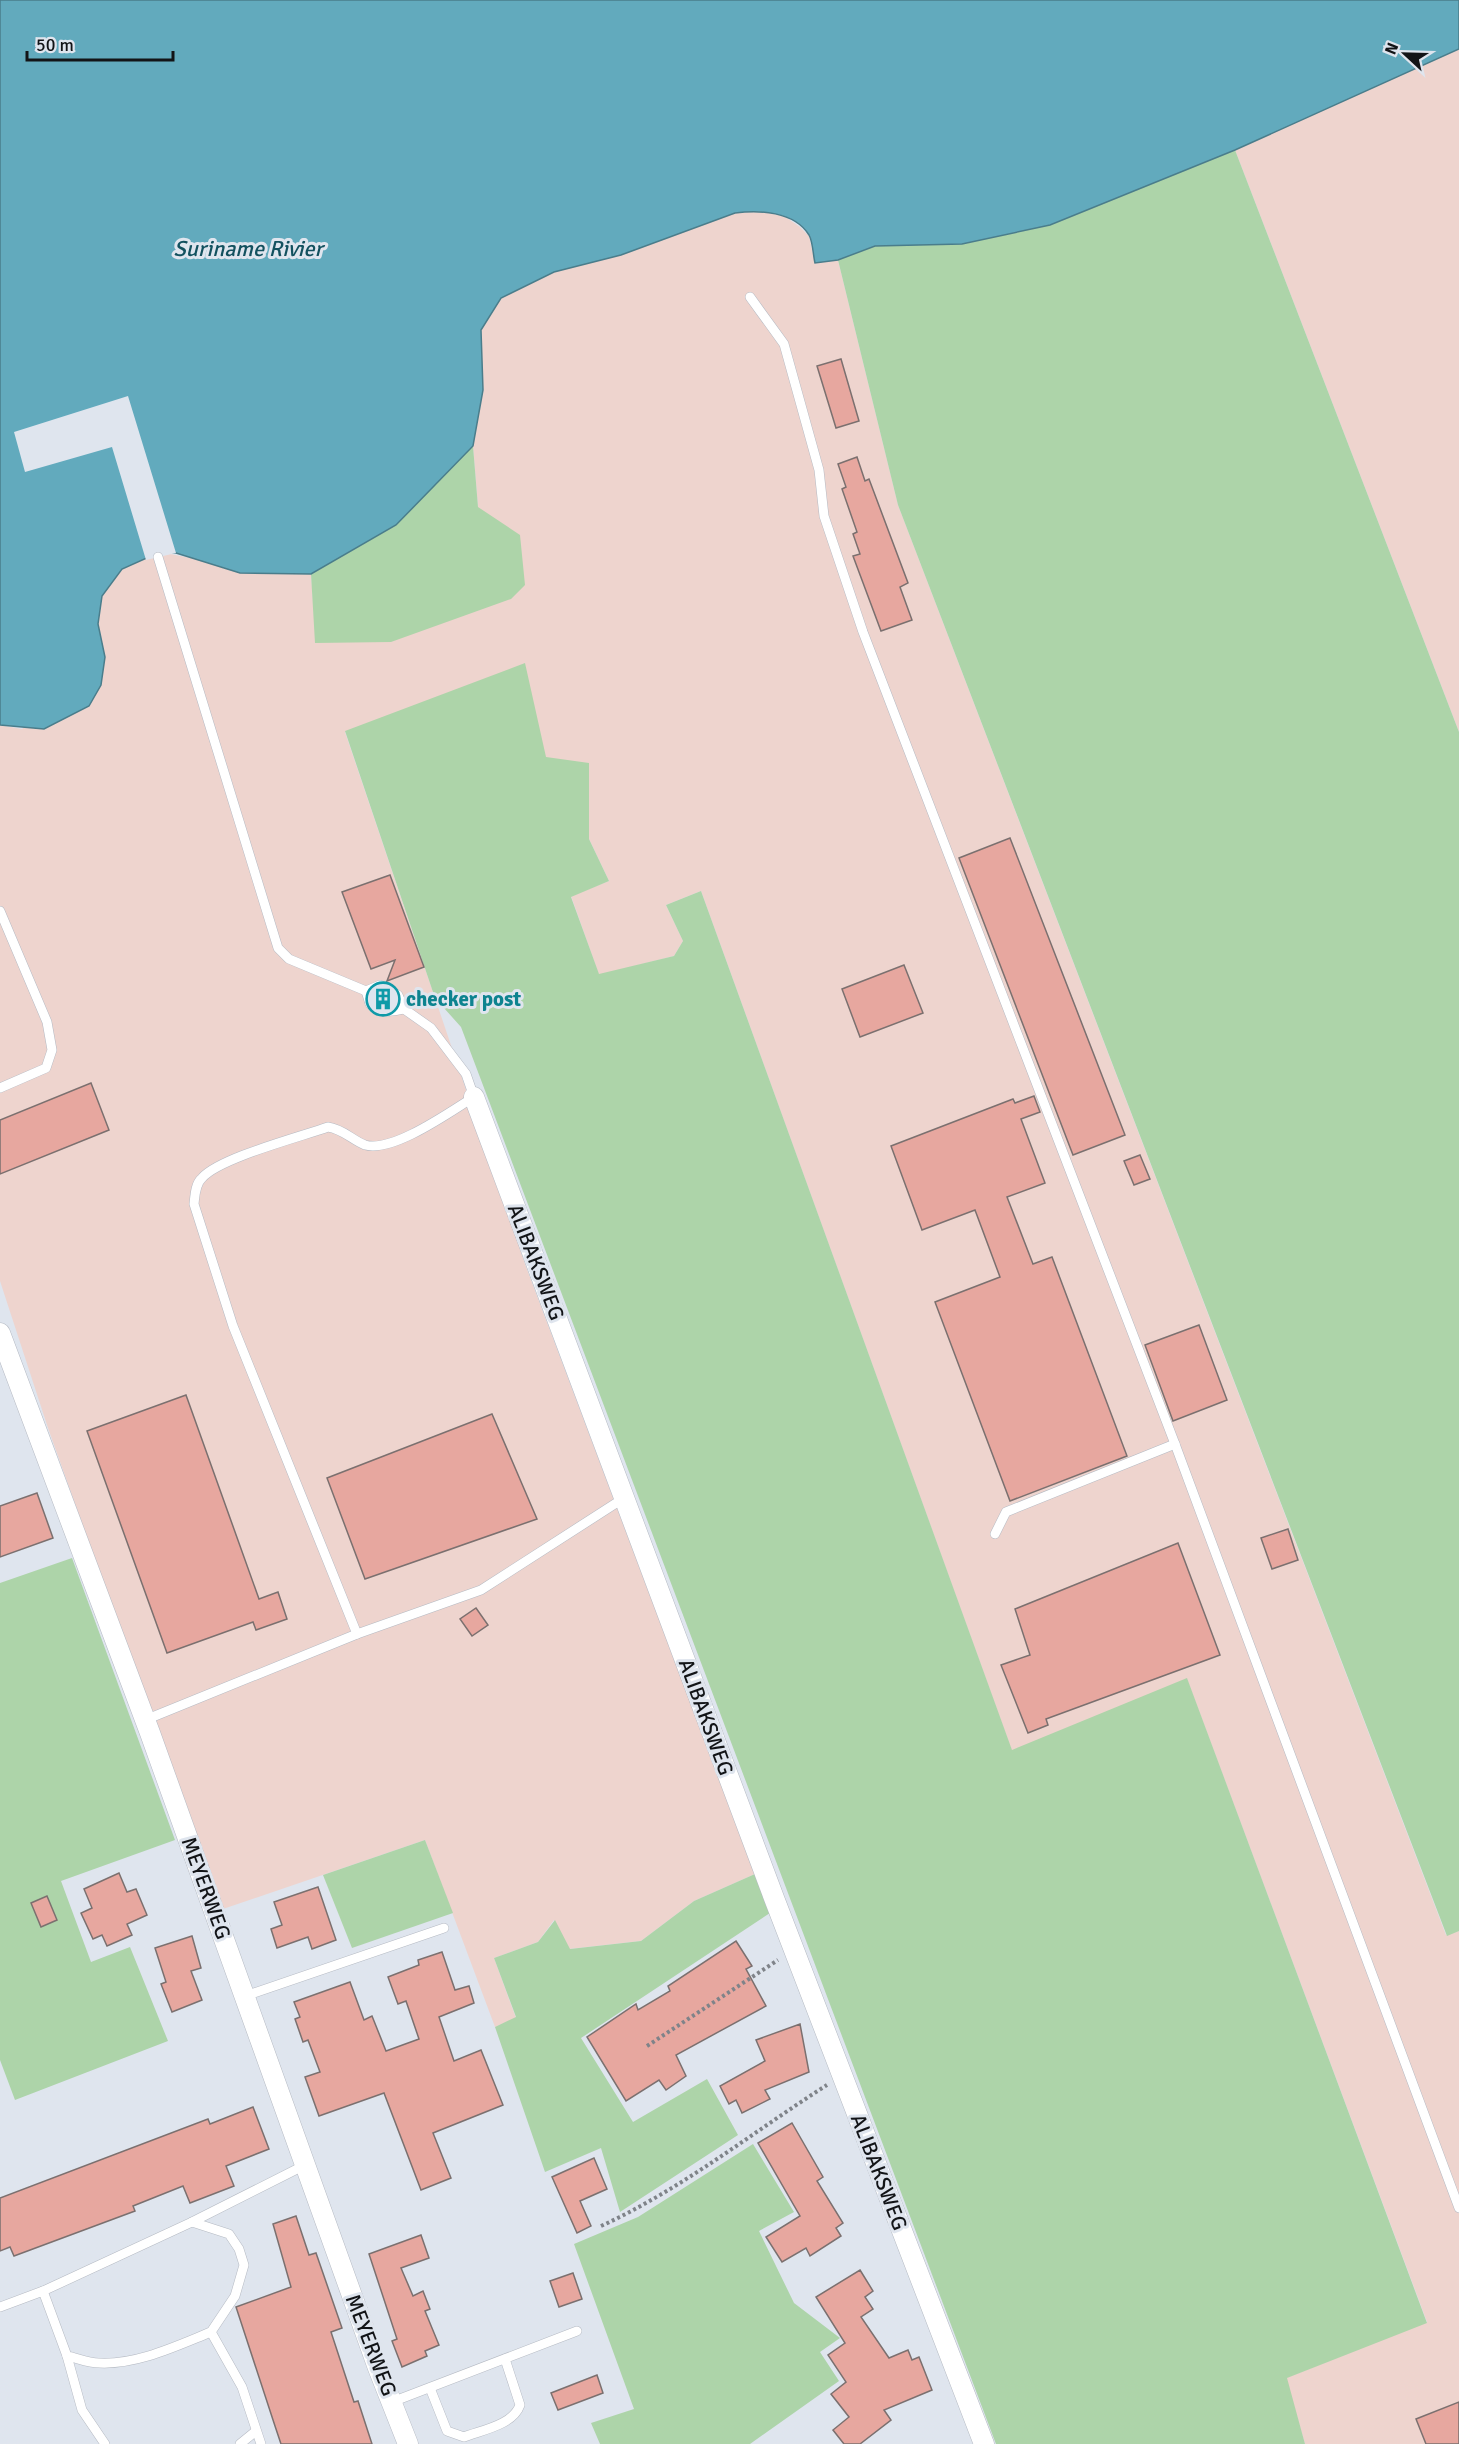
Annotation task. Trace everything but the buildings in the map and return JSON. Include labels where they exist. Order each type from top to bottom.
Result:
[{"type":"street","name":"ALIBAKSWEG","points":[[474,1096],[794,1950],[984,2444]]},
{"type":"street","name":"MEYERWEG","points":[[0,1333],[145,1720],[408,2444]]},
{"type":"lane","points":[[750,297],[784,344],[819,470],[824,516],[863,632],[1175,1444],[1459,2208]]},
{"type":"lane","points":[[158,557],[278,948],[289,959],[366,991],[370,1004],[380,1010],[388,1013],[404,1009]]},
{"type":"lane","points":[[0,911],[47,1022],[52,1050],[46,1068],[0,1088]]},
{"type":"lane","name":"ALIBAKSWEG","points":[[366,991],[380,985],[398,995],[404,1009],[431,1028],[466,1074],[474,1096]]},
{"type":"lane","points":[[357,1634],[233,1326],[194,1204],[195,1191],[201,1178],[222,1164],[328,1127],[338,1129],[366,1145],[383,1145],[409,1135],[474,1096]]},
{"type":"lane","points":[[995,1534],[1000,1519],[1006,1512],[1175,1444]]},
{"type":"lane","points":[[145,1720],[357,1634],[481,1590],[624,1498]]},
{"type":"lane","points":[[245,1996],[444,1928]]},
{"type":"lane","points":[[0,2307],[43,2291],[192,2222],[305,2165]]},
{"type":"lane","points":[[67,2356],[98,2363],[128,2361],[163,2351],[211,2332],[235,2296],[244,2265],[239,2249],[229,2234],[192,2222]]},
{"type":"lane","points":[[43,2291],[67,2356],[82,2410],[105,2444]]},
{"type":"lane","points":[[392,2402],[577,2331]]},
{"type":"lane","points":[[211,2332],[242,2387],[261,2444]]},
{"type":"lane","points":[[430,2388],[447,2431],[464,2437],[511,2419],[518,2411],[520,2405],[506,2359]]},
{"type":"lane","points":[[240,2444],[256,2431]]},
{"type":"path","points":[[647,2046],[794,1950]]},
{"type":"path","points":[[602,2226],[631,2212],[691,2175],[842,2075]]},
{"type":"shaded area","points":[[1459,49],[1459,732],[1235,150]]},
{"type":"shaded area","points":[[755,210],[784,216],[800,227],[809,236],[815,262],[838,260],[898,505],[1446,1935],[1459,1931],[1459,2444],[1305,2444],[1286,2378],[1427,2322],[1187,1679],[1012,1751],[701,891],[666,905],[683,941],[674,956],[599,975],[571,896],[609,881],[589,839],[589,764],[345,732],[525,1264],[755,1874],[694,1901],[641,1941],[569,1949],[554,1920],[538,1942],[494,1958],[516,2018],[495,2027],[425,1840],[220,1910],[48,1428],[0,1281],[0,725],[22,729],[105,657],[98,624],[102,596],[122,569],[160,552],[196,559],[240,573],[311,574],[316,643],[478,507],[473,446],[483,390],[481,330],[501,298],[554,272],[621,255],[735,213]]},
{"type":"green space","points":[[1235,150],[1459,732],[1459,1931],[1447,1936],[898,505],[838,260],[875,246],[962,244],[1050,225]]},
{"type":"green space","points":[[473,446],[478,507],[520,535],[525,585],[511,599],[391,642],[315,643],[311,574],[396,525]]},
{"type":"green space","points":[[525,663],[546,757],[589,763],[589,839],[609,881],[571,897],[599,974],[674,956],[683,941],[666,905],[701,891],[1012,1750],[1187,1678],[1427,2323],[1287,2378],[1305,2444],[996,2444],[461,1027],[435,998],[345,731]]},
{"type":"green space","points":[[72,1558],[175,1840],[61,1881],[91,1962],[130,1947],[168,2041],[15,2100],[0,2060],[0,1583]]},
{"type":"green space","points":[[425,1840],[453,1913],[352,1948],[323,1875]]},
{"type":"green space","points":[[755,1874],[770,1913],[581,2038],[633,2122],[707,2079],[738,2135],[620,2212],[601,2148],[545,2172],[495,2027],[516,2017],[494,1958],[538,1942],[555,1920],[570,1949],[641,1941],[694,1901]]},
{"type":"green space","points":[[753,2144],[794,2212],[759,2231],[794,2303],[840,2338],[820,2352],[839,2381],[750,2444],[600,2444],[591,2423],[634,2409],[574,2244],[638,2217]]},
{"type":"water","name":"Suriname Rivier","points":[[0,0],[1459,0],[1459,49],[1235,150],[1050,225],[962,244],[875,246],[838,260],[815,263],[809,235],[794,221],[765,212],[744,212],[735,213],[621,255],[554,272],[501,298],[481,330],[483,390],[473,446],[396,525],[311,574],[240,573],[176,553],[160,552],[122,569],[102,596],[98,624],[105,657],[101,685],[89,706],[44,729],[0,725]]},
{"type":"pier","points":[[128,396],[176,553],[146,560],[112,447],[25,472],[14,432]]},
{"type":"place","name":"checker post","points":[[383,999]]}]
